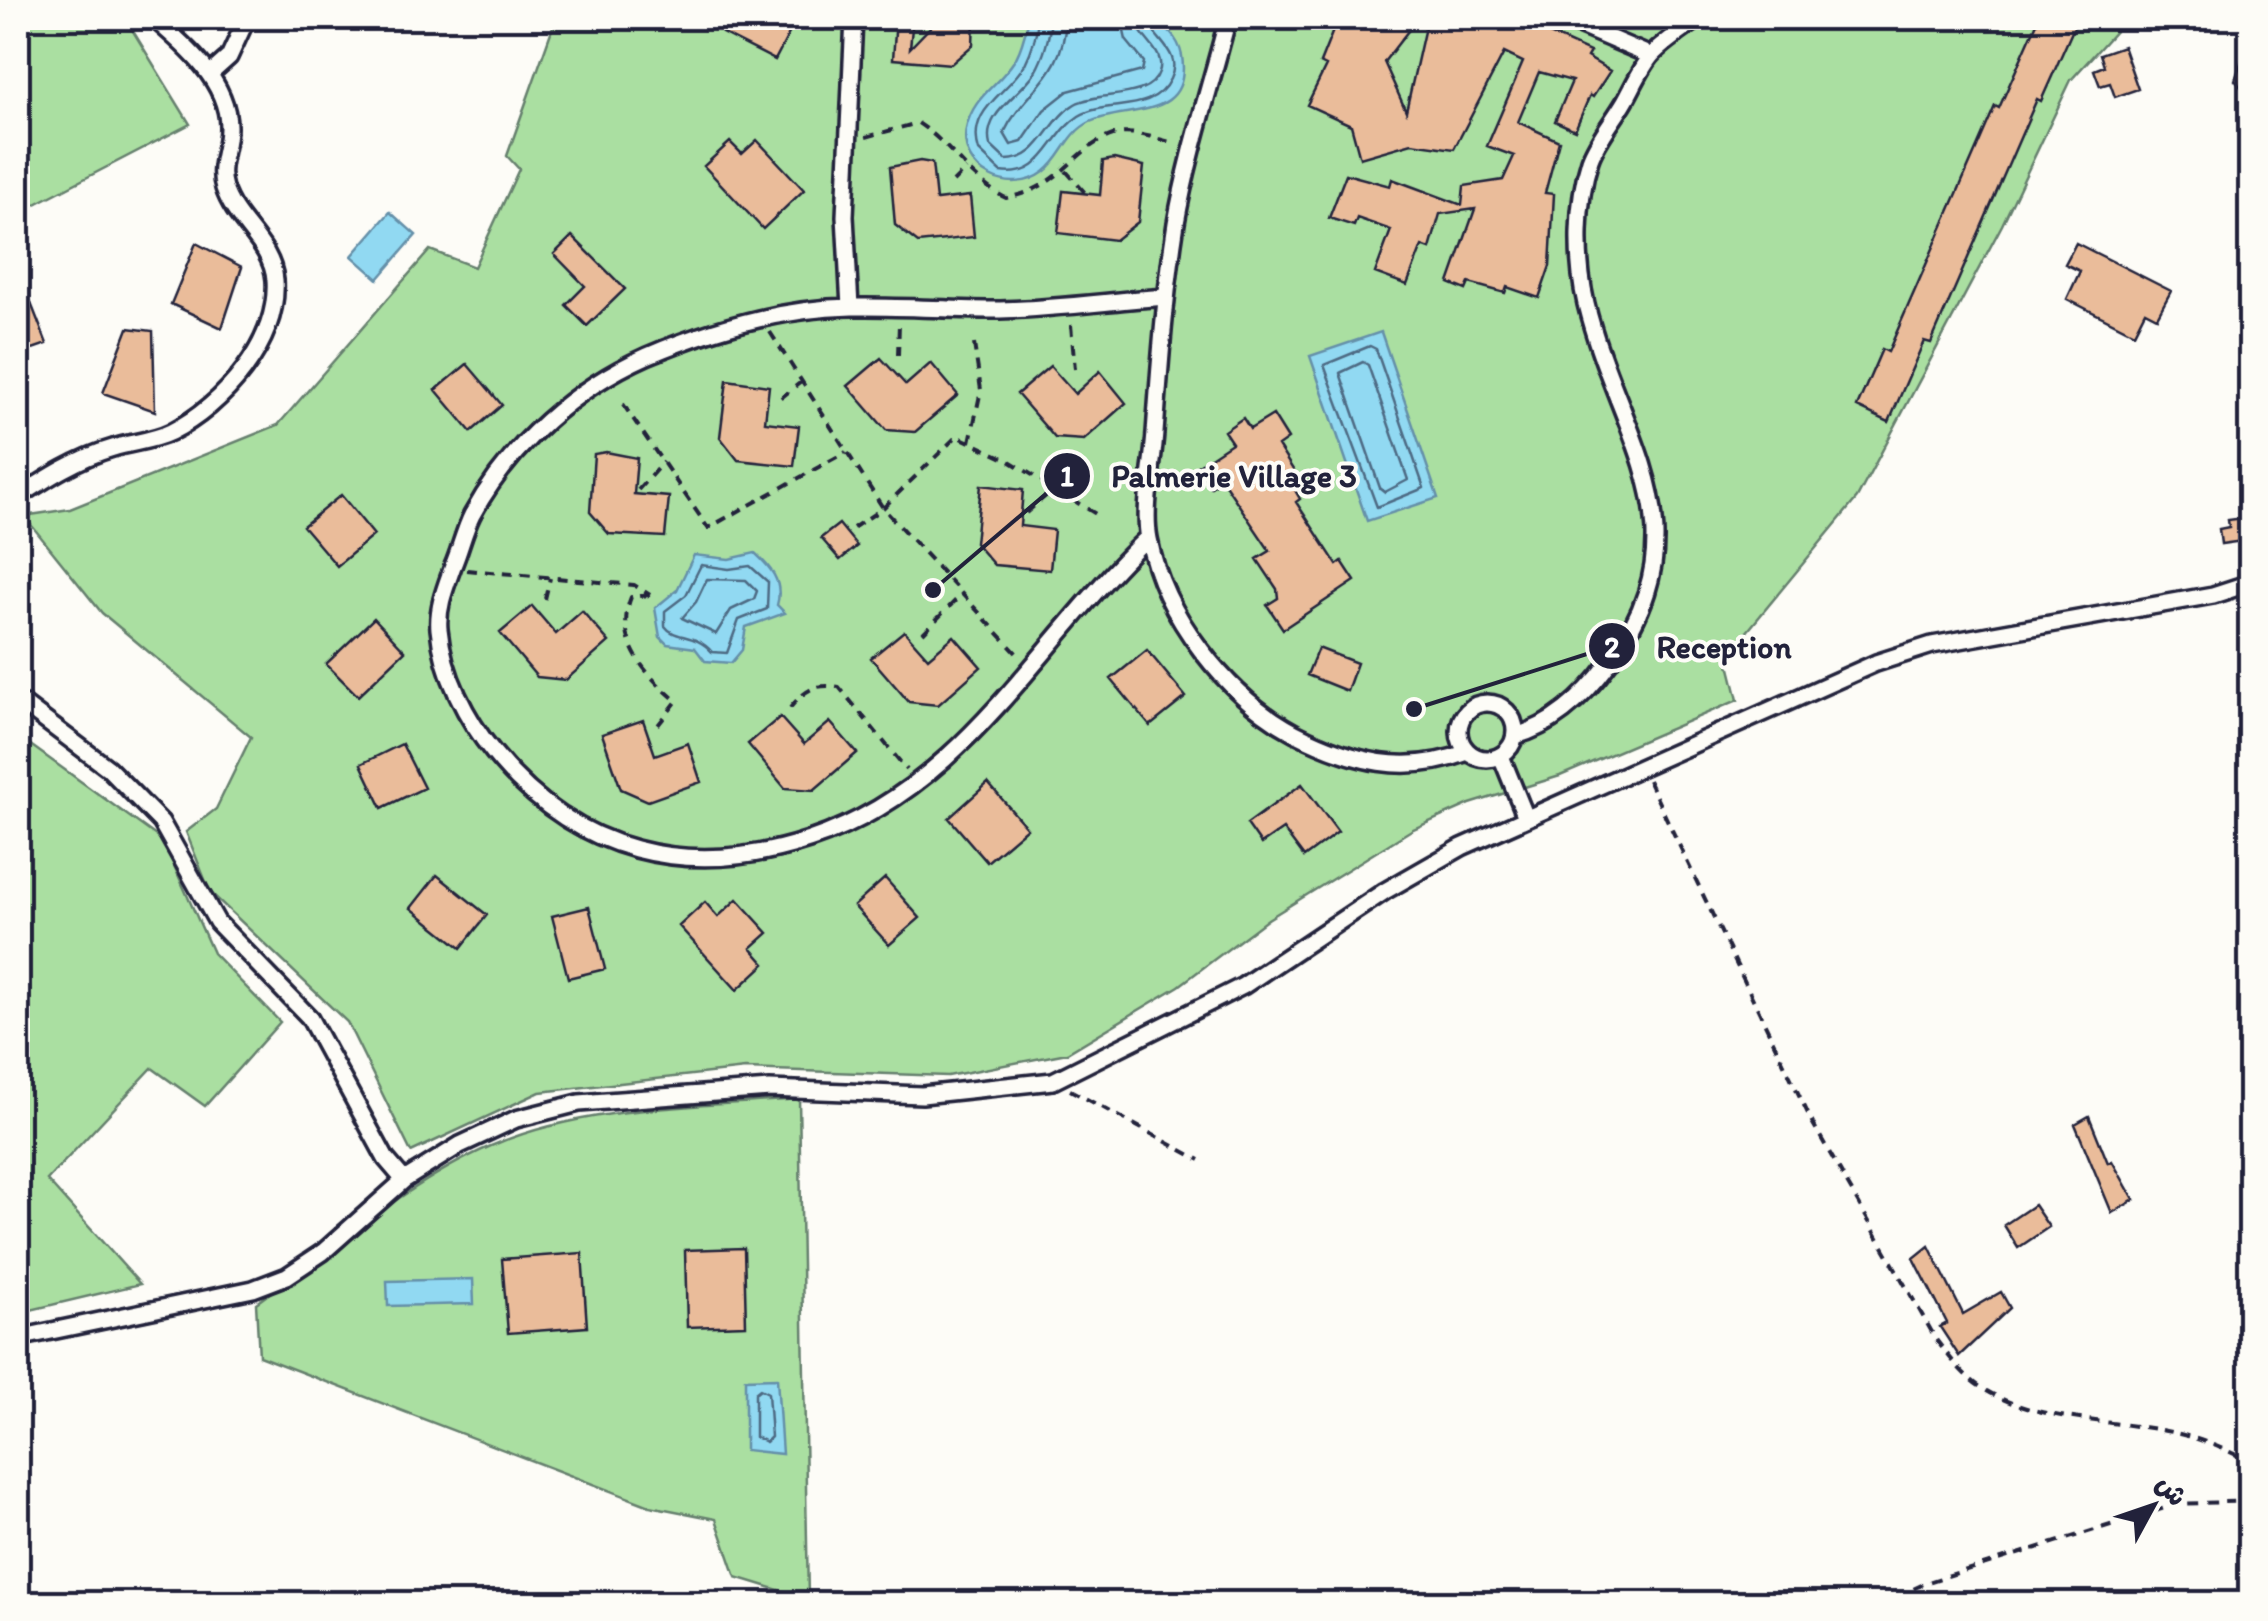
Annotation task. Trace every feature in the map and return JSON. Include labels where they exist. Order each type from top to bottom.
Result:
[{"type":"street","points":[[18,497],[86,458],[171,432],[232,386],[256,349],[270,316],[275,281],[266,249],[245,227],[220,175],[228,128],[222,99],[210,74],[153,18]]},
{"type":"street","points":[[210,74],[228,57],[247,18]]},
{"type":"street","points":[[850,307],[845,216],[854,18]]},
{"type":"street","points":[[1228,18],[1177,218],[1165,297],[1148,537],[1190,636],[1228,684],[1277,723],[1334,753],[1386,766],[1420,766],[1468,752]]},
{"type":"street","points":[[1562,18],[1652,56]]},
{"type":"street","points":[[1501,756],[1515,736],[1535,730],[1592,687],[1624,644],[1646,593],[1654,542],[1652,493],[1634,428],[1586,303],[1579,247],[1590,159],[1652,56],[1700,18]]},
{"type":"street","points":[[1148,537],[1099,586],[1011,696],[918,784],[809,840],[729,858],[660,856],[620,846],[568,822],[519,784],[461,706],[438,628],[443,590],[470,518],[495,480],[529,439],[580,392],[644,357],[725,327],[850,307],[1004,310],[1165,297]]},
{"type":"street","points":[[18,1338],[253,1289],[288,1276],[323,1252],[404,1180],[460,1145],[516,1119],[580,1103],[770,1088],[922,1095],[1053,1081],[1243,986],[1385,890],[1525,815],[1876,663],[1932,646],[2213,596],[2250,583]]},
{"type":"street","points":[[18,700],[108,768],[160,822],[218,922],[310,1017],[386,1159],[404,1180]]},
{"type":"street","points":[[1501,756],[1478,758],[1468,752],[1461,743],[1460,720],[1477,704],[1500,706],[1509,714],[1515,736]]},
{"type":"street","points":[[1501,756],[1525,815]]},
{"type":"path","points":[[847,143],[918,123],[985,188],[1006,198],[1026,194],[1066,171],[1112,136],[1130,133],[1180,144]]},
{"type":"path","points":[[953,182],[966,170]]},
{"type":"path","points":[[1066,171],[1088,196]]},
{"type":"path","points":[[1069,305],[1075,369]]},
{"type":"path","points":[[898,355],[899,308]]},
{"type":"path","points":[[762,320],[883,508],[1030,669]]},
{"type":"path","points":[[970,442],[981,390],[974,344]]},
{"type":"path","points":[[781,398],[802,382]]},
{"type":"path","points":[[624,404],[708,528],[846,452]]},
{"type":"path","points":[[853,528],[883,508],[957,436],[1099,516]]},
{"type":"path","points":[[638,490],[663,462]]},
{"type":"path","points":[[1026,513],[1054,489]]},
{"type":"path","points":[[452,569],[634,585],[650,595],[632,597],[624,614],[626,634],[636,659],[677,701],[655,729]]},
{"type":"path","points":[[545,599],[550,578]]},
{"type":"path","points":[[923,633],[962,594]]},
{"type":"path","points":[[790,708],[803,692],[820,684],[839,687],[918,784]]},
{"type":"path","points":[[1642,767],[1812,1122],[1937,1341],[1962,1372],[1987,1391],[2027,1405],[2100,1425],[2191,1437],[2250,1461]]},
{"type":"path","points":[[1053,1081],[1200,1160]]},
{"type":"path","points":[[1880,1604],[1928,1582],[2178,1504],[2250,1500]]},
{"type":"green space","points":[[18,18],[125,18],[190,124],[18,213]]},
{"type":"green space","points":[[556,18],[2127,18],[2071,80],[2002,225],[1857,498],[1727,656],[1738,700],[1560,776],[1470,804],[1413,829],[1268,919],[1179,986],[1067,1053],[948,1076],[745,1069],[540,1092],[411,1152],[347,1022],[210,892],[186,832],[216,809],[251,737],[102,613],[24,516],[70,509],[278,425],[430,250],[474,267],[519,169],[507,156]]},
{"type":"green space","points":[[18,736],[163,841],[213,953],[280,1022],[205,1106],[152,1068],[47,1180],[140,1284],[18,1313]]},
{"type":"green space","points":[[799,1099],[808,1599],[736,1577],[716,1519],[650,1506],[259,1356],[256,1303],[401,1197],[461,1160],[527,1133],[603,1115]]},
{"type":"water","points":[[1030,18],[1148,18],[1165,28],[1178,43],[1182,77],[1177,92],[1167,101],[1090,122],[1076,132],[1044,172],[1031,179],[1003,181],[978,168],[970,157],[966,129],[974,108],[1017,56]]},
{"type":"water","points":[[390,212],[416,235],[378,279],[352,256]]},
{"type":"water","points":[[1381,332],[1438,498],[1367,521],[1310,356]]},
{"type":"water","points":[[755,553],[774,575],[777,605],[785,613],[746,627],[742,650],[731,663],[705,661],[695,648],[667,644],[660,637],[655,608],[677,590],[694,555],[729,559]]},
{"type":"water","points":[[473,1279],[474,1304],[388,1306],[387,1281]]},
{"type":"water","points":[[777,1378],[782,1454],[745,1450],[745,1379]]},
{"type":"building","points":[[731,18],[797,18],[775,60],[722,33]]},
{"type":"building","points":[[896,18],[913,18],[910,48],[939,18],[974,18],[973,45],[951,64],[893,59]]},
{"type":"building","points":[[1338,18],[1418,18],[1384,62],[1406,111],[1427,18],[1514,18],[1590,52],[1587,57],[1610,71],[1593,97],[1590,95],[1575,130],[1555,121],[1572,81],[1539,72],[1518,122],[1559,141],[1545,193],[1554,194],[1550,266],[1539,298],[1507,287],[1505,293],[1469,283],[1466,290],[1449,283],[1475,209],[1440,214],[1430,249],[1422,246],[1407,285],[1375,273],[1391,230],[1357,218],[1354,226],[1329,218],[1346,174],[1390,186],[1392,179],[1462,205],[1464,186],[1503,180],[1514,156],[1487,146],[1523,62],[1504,53],[1454,149],[1412,143],[1360,158],[1351,125],[1307,105],[1326,66],[1320,63]]},
{"type":"building","points":[[2039,18],[2078,18],[2041,101],[2037,99],[1931,343],[1924,341],[1889,422],[1857,407],[1882,349],[1888,352],[1995,106],[1999,108]]},
{"type":"building","points":[[2250,43],[2250,98],[2235,80]]},
{"type":"building","points":[[2123,46],[2138,89],[2115,97],[2110,83],[2100,86],[2094,70],[2104,66],[2100,54]]},
{"type":"building","points":[[757,140],[804,190],[763,229],[704,166],[730,142],[742,154]]},
{"type":"building","points":[[1114,159],[1144,166],[1138,222],[1115,240],[1058,233],[1063,191],[1100,195],[1103,161]]},
{"type":"building","points":[[920,161],[932,163],[936,200],[970,196],[974,237],[918,243],[895,225],[890,167]]},
{"type":"building","points":[[572,236],[625,289],[587,326],[566,305],[585,286],[554,254]]},
{"type":"building","points":[[196,243],[242,267],[222,328],[171,304]]},
{"type":"building","points":[[2076,243],[2171,291],[2157,317],[2145,311],[2134,333],[2067,299],[2080,271],[2065,264]]},
{"type":"building","points":[[18,270],[47,344],[18,354]]},
{"type":"building","points":[[128,328],[153,331],[155,411],[103,393]]},
{"type":"building","points":[[881,358],[906,385],[931,363],[958,395],[915,432],[886,430],[848,386]]},
{"type":"building","points":[[467,364],[502,405],[471,432],[436,390]]},
{"type":"building","points":[[1050,366],[1075,394],[1100,371],[1126,403],[1084,440],[1055,438],[1017,394]]},
{"type":"building","points":[[727,380],[769,386],[765,422],[799,426],[794,466],[738,460],[720,437]]},
{"type":"building","points":[[1273,415],[1288,439],[1278,446],[1304,487],[1296,492],[1300,499],[1296,502],[1337,565],[1342,561],[1355,581],[1283,629],[1267,605],[1278,598],[1277,589],[1257,559],[1270,551],[1222,480],[1211,487],[1197,466],[1232,443],[1224,431],[1243,418],[1250,429]]},
{"type":"building","points":[[606,452],[637,458],[634,494],[669,497],[665,537],[609,534],[590,512],[594,454]]},
{"type":"building","points":[[981,485],[1023,490],[1020,526],[1054,530],[1050,570],[994,565],[975,543]]},
{"type":"building","points":[[341,495],[374,535],[337,566],[303,526]]},
{"type":"building","points":[[2244,518],[2245,524],[2250,524],[2250,540],[2221,544],[2219,529],[2229,527],[2228,520]]},
{"type":"building","points":[[839,524],[857,546],[840,560],[821,538]]},
{"type":"building","points":[[532,606],[556,634],[582,611],[609,642],[566,680],[537,677],[500,633]]},
{"type":"building","points":[[374,618],[405,651],[358,696],[326,664]]},
{"type":"building","points":[[904,631],[928,658],[954,636],[981,667],[938,705],[909,702],[871,658]]},
{"type":"building","points":[[1318,648],[1357,663],[1347,691],[1307,675]]},
{"type":"building","points":[[1147,650],[1186,697],[1150,726],[1111,679]]},
{"type":"building","points":[[780,717],[804,744],[830,722],[857,753],[814,790],[785,788],[748,744]]},
{"type":"building","points":[[643,720],[655,755],[688,743],[701,782],[648,801],[621,789],[602,734]]},
{"type":"building","points":[[402,744],[424,788],[382,808],[361,764]]},
{"type":"building","points":[[988,783],[1027,828],[987,862],[949,818]]},
{"type":"building","points":[[1302,784],[1338,832],[1304,857],[1283,829],[1261,844],[1247,824]]},
{"type":"building","points":[[437,875],[487,915],[461,948],[411,908]]},
{"type":"building","points":[[885,878],[920,918],[889,945],[854,906]]},
{"type":"building","points":[[737,899],[768,933],[751,948],[765,964],[737,990],[679,926],[705,902],[718,917]]},
{"type":"building","points":[[589,907],[605,969],[568,978],[552,916]]},
{"type":"building","points":[[2089,1116],[2108,1163],[2112,1161],[2134,1200],[2112,1213],[2075,1124]]},
{"type":"building","points":[[2034,1205],[2049,1227],[2018,1248],[2004,1225]]},
{"type":"building","points":[[1929,1246],[1963,1314],[2001,1292],[2010,1308],[1959,1356],[1940,1327],[1947,1323],[1914,1258]]},
{"type":"building","points":[[744,1248],[746,1325],[687,1327],[685,1250]]},
{"type":"building","points":[[582,1253],[587,1327],[508,1333],[502,1259]]},
{"type":"place","name":"Palmerie Village 3","points":[[933,590]]},
{"type":"place","name":"Reception","points":[[1414,709]]}]
